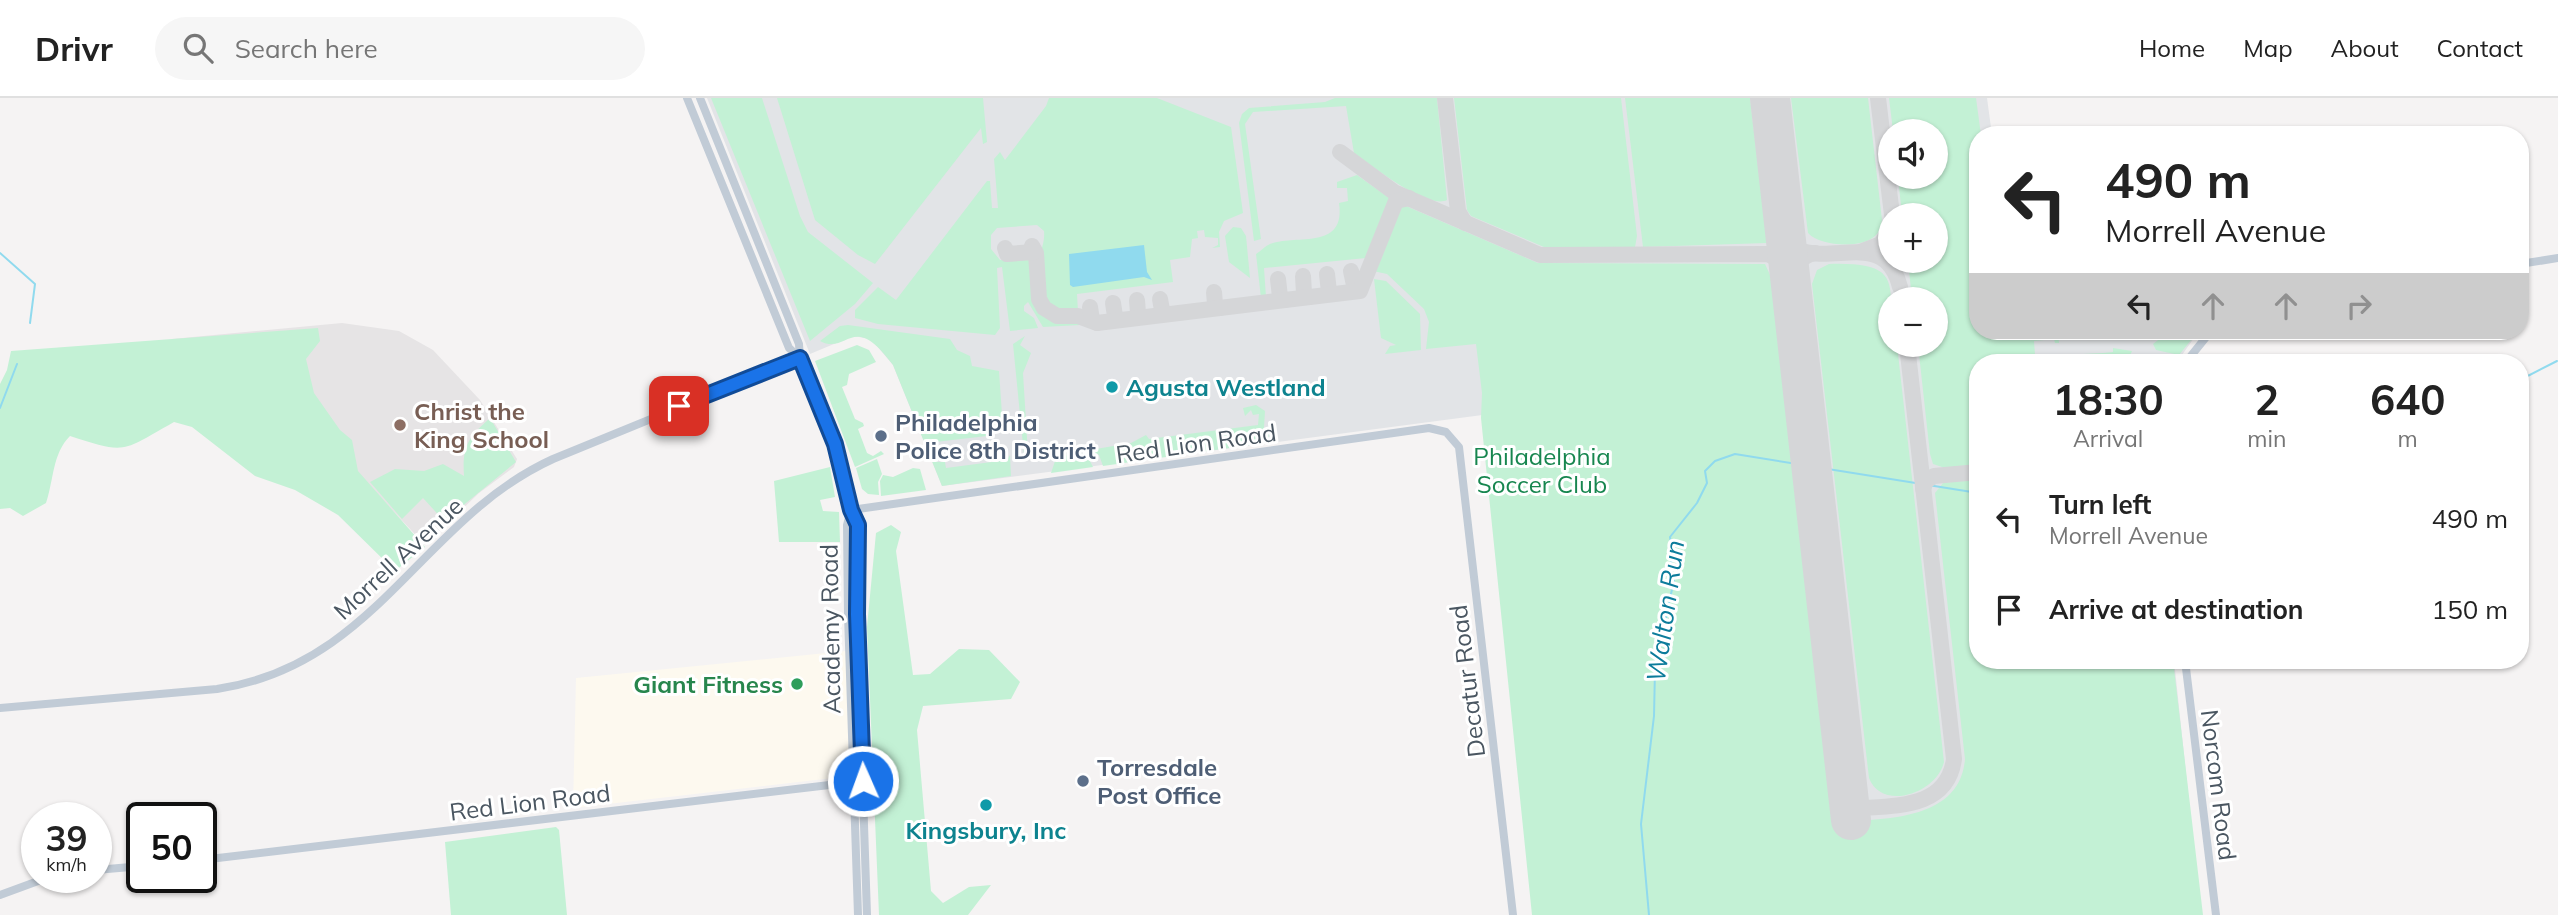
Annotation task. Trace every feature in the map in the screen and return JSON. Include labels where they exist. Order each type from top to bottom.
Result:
[{"type":"street","name":"Academy Road","points":[[687,98],[789,348],[800,358]]},
{"type":"street","name":"Academy Road","points":[[700,98],[799,344],[800,358],[835,444],[851,510],[847,526],[858,781],[867,915]]},
{"type":"street","points":[[2529,263],[2558,258]]},
{"type":"street","points":[[2192,354],[2203,340]]},
{"type":"street","points":[[2195,349],[2206,340]]},
{"type":"street","name":"Morrell Avenue","points":[[0,708],[217,689],[249,683],[290,669],[348,632],[489,499],[521,475],[564,454],[800,358]]},
{"type":"street","name":"Red Lion Road","points":[[851,510],[1017,489],[1429,428],[1447,432],[1458,443]]},
{"type":"street","name":"Decatur Road","points":[[1458,443],[1513,915]]},
{"type":"street","name":"Norcom Road","points":[[2186,669],[2216,915]]},
{"type":"street","name":"Academy Road","points":[[858,781],[858,915]]},
{"type":"street","name":"Red Lion Road","points":[[217,858],[858,781]]},
{"type":"street","points":[[0,895],[21,887]]},
{"type":"shaded area","points":[[707,98],[1987,98],[1991,126],[1969,126],[1969,340],[2193,340],[2183,354],[1969,354],[1969,669],[2175,669],[2201,915],[1612,915],[1582,402],[942,486],[893,365],[871,339],[853,336],[810,354]]},
{"type":"shaded area","name":"Christ the King School","points":[[342,323],[399,331],[433,350],[480,400],[517,459],[514,467],[479,493],[425,545],[365,481],[173,371],[172,339]]},
{"type":"shaded area","points":[[846,651],[850,776],[573,808],[576,678]]},
{"type":"green space","points":[[711,98],[762,98],[800,216],[808,232],[873,283],[855,304],[810,341]]},
{"type":"green space","points":[[777,98],[983,98],[987,142],[983,144],[981,128],[875,264],[858,255],[815,220]]},
{"type":"green space","points":[[1049,98],[1157,98],[1231,127],[1243,213],[1224,221],[1219,232],[1220,247],[1212,248],[1218,245],[1218,238],[1205,237],[1204,230],[1197,231],[1198,238],[1192,239],[1190,257],[1170,260],[1173,282],[1077,294],[1078,312],[1060,312],[1049,308],[1042,290],[1040,261],[1044,231],[1037,225],[997,228],[991,235],[991,249],[1000,260],[1032,258],[1036,296],[1044,312],[1063,320],[1079,319],[1080,325],[1043,327],[1028,302],[1024,311],[1034,318],[1038,328],[1010,331],[1002,267],[997,268],[1000,328],[995,335],[878,324],[855,318],[855,310],[878,287],[896,300],[987,181],[990,181],[992,208],[998,208],[994,159],[1000,152],[1005,160],[1046,106]]},
{"type":"green space","points":[[1335,98],[1437,98],[1447,200],[1426,199],[1413,193],[1354,153],[1346,106],[1253,112],[1245,124],[1261,239],[1254,241],[1239,123],[1242,114],[1249,108],[1325,102]]},
{"type":"green space","points":[[1454,98],[1621,98],[1637,236],[1635,247],[1544,247],[1471,216],[1467,210]]},
{"type":"green space","points":[[1625,98],[1750,98],[1767,243],[1643,247]]},
{"type":"green space","points":[[1791,98],[1868,98],[1880,203],[1878,232],[1870,240],[1852,244],[1822,241],[1808,233]]},
{"type":"green space","points":[[1889,98],[1976,98],[1980,126],[1969,126],[1969,340],[2044,340],[2034,341],[2035,354],[1969,354],[1969,466],[1945,468],[1933,464],[1919,357],[1948,357],[1948,287],[1911,287],[1909,273],[1948,273],[1948,203],[1901,203],[1899,189],[1948,189],[1948,119],[1892,119]]},
{"type":"green space","points":[[1357,175],[1392,200],[1366,258],[1264,268],[1266,297],[1261,298],[1256,254],[1270,244],[1317,238],[1335,228],[1339,218],[1339,203],[1348,201],[1347,188],[1337,188],[1337,182]]},
{"type":"green space","name":"Philadelphia Soccer Club","points":[[1400,206],[1406,206],[1538,263],[1765,264],[1771,277],[1834,822],[1874,820],[1915,813],[1934,806],[1949,795],[1960,780],[1965,759],[1935,493],[1943,483],[1969,480],[1969,669],[2174,669],[2203,915],[1532,915],[1481,418],[1482,393],[1476,344],[1426,349],[1429,322],[1424,309],[1387,274],[1373,271],[1374,262]]},
{"type":"green space","points":[[1233,227],[1241,228],[1246,236],[1250,278],[1229,262],[1225,236]]},
{"type":"green space","points":[[1829,264],[1870,267],[1882,273],[1888,280],[1889,287],[1878,287],[1878,357],[1898,357],[1944,762],[1939,773],[1921,790],[1897,796],[1885,794],[1876,788],[1869,778],[1812,284],[1817,270]]},
{"type":"green space","points":[[1374,279],[1386,281],[1420,314],[1421,350],[1385,354],[1390,346],[1396,345],[1381,338]]},
{"type":"green space","points":[[840,326],[950,339],[957,350],[970,356],[972,366],[999,371],[1003,429],[987,431],[987,436],[935,442],[937,462],[945,462],[946,468],[1007,460],[1010,455],[1011,476],[942,486],[893,365],[879,349],[859,337],[829,344],[820,341]]},
{"type":"green space","points":[[318,328],[320,341],[306,359],[314,393],[340,430],[352,440],[358,471],[425,547],[395,571],[338,515],[295,490],[255,476],[192,427],[174,422],[124,447],[103,446],[70,436],[57,459],[46,503],[23,516],[10,508],[0,509],[0,384],[7,370],[11,351]]},
{"type":"green space","points":[[1025,336],[1020,345],[1031,353],[1023,373],[1028,454],[1024,455],[1013,344]]},
{"type":"green space","points":[[2158,340],[2191,340],[2180,354],[2156,350],[2153,344]]},
{"type":"green space","points":[[857,345],[869,350],[876,362],[849,374],[847,385],[842,387],[855,419],[863,423],[864,426],[858,429],[867,453],[873,456],[881,451],[884,454],[855,467],[815,361]]},
{"type":"green space","points":[[2113,348],[2132,351],[2131,354],[2069,354],[2113,352]]},
{"type":"green space","points":[[1256,405],[1265,411],[1264,428],[1268,430],[1269,438],[1264,443],[1103,466],[1099,455],[1090,450],[1131,443],[1146,435],[1149,439],[1258,425],[1259,414],[1253,415],[1251,410],[1245,416],[1243,408]]},
{"type":"green space","points":[[490,418],[516,462],[444,521],[423,498],[402,519],[370,482],[395,469],[424,471],[443,464],[464,476],[464,457],[468,443]]},
{"type":"green space","points":[[1079,452],[1089,459],[1093,467],[1051,473],[1056,458]]},
{"type":"green space","points":[[877,459],[882,474],[878,482],[879,495],[868,494],[862,489],[856,468]]},
{"type":"green space","points":[[830,467],[835,497],[820,500],[823,511],[839,512],[840,542],[779,542],[774,481]]},
{"type":"green space","points":[[913,468],[920,469],[926,490],[881,496],[880,481],[883,475],[893,477]]},
{"type":"green space","points":[[891,525],[901,532],[896,551],[913,675],[930,674],[959,649],[989,650],[1020,682],[1011,699],[923,706],[917,730],[931,891],[943,903],[969,887],[991,885],[968,915],[879,915],[867,627],[876,533]]},
{"type":"green space","points":[[556,827],[559,830],[567,915],[451,915],[445,842]]},
{"type":"water","points":[[1144,245],[1147,272],[1152,280],[1144,277],[1073,287],[1070,285],[1069,254]]},
{"type":"waterway","points":[[0,253],[35,284],[30,323]]},
{"type":"waterway","name":"Walton Run","points":[[2529,375],[2557,361]]},
{"type":"waterway","points":[[0,408],[17,364]]},
{"type":"waterway","name":"Walton Run","points":[[1649,915],[1641,824],[1654,716],[1655,669],[1674,580],[1670,537],[1697,503],[1707,483],[1705,471],[1715,461],[1735,454],[1969,492]]},
{"type":"taxiway","points":[[1445,98],[1458,211],[1465,223]]},
{"type":"taxiway","points":[[1878,98],[1891,203]]},
{"type":"taxiway","points":[[1340,152],[1394,192],[1540,255],[1768,254],[1780,260],[1790,275]]},
{"type":"taxiway","points":[[1278,279],[1280,297],[1285,300],[1360,291],[1396,201],[1409,198]]},
{"type":"taxiway","points":[[1784,221],[1791,242],[1799,250],[1828,254],[1872,254],[1884,259],[1893,270],[1900,287]]},
{"type":"taxiway","points":[[1860,252],[1878,245]]},
{"type":"taxiway","points":[[1032,246],[1036,253],[1039,299],[1044,308],[1057,316],[1078,316],[1097,323]]},
{"type":"taxiway","points":[[1005,248],[1007,254],[1034,252]]},
{"type":"taxiway","points":[[1791,287],[1797,265],[1815,253]]},
{"type":"taxiway","points":[[1351,271],[1354,285],[1365,277]]},
{"type":"taxiway","points":[[1327,274],[1329,292],[1333,294]]},
{"type":"taxiway","points":[[1303,276],[1304,293],[1309,297]]},
{"type":"taxiway","points":[[1214,292],[1215,304],[1220,308]]},
{"type":"taxiway","points":[[1160,299],[1162,310],[1167,314]]},
{"type":"taxiway","points":[[1137,300],[1138,313],[1143,317]]},
{"type":"taxiway","points":[[1090,307],[1092,320],[1097,323],[1285,300]]},
{"type":"taxiway","points":[[1113,303],[1115,316],[1120,320]]},
{"type":"taxiway","points":[[1850,809],[1899,805],[1929,797],[1941,788],[1949,776],[1954,759],[1908,357]]},
{"type":"taxiway","points":[[1923,489],[1926,481],[1934,476],[1969,473]]},
{"type":"runway","points":[[1770,98],[1851,820]]},
{"type":"place","name":"Agusta Westland","points":[[1112,387]]},
{"type":"place","name":"Christ the King School","points":[[400,425]]},
{"type":"place","name":"Philadelphia Police 8th District","points":[[881,436]]},
{"type":"place","name":"Giant Fitness","points":[[797,684]]},
{"type":"place","name":"Torresdale Post Office","points":[[1083,781]]},
{"type":"place","name":"Kingsbury, Inc","points":[[986,805]]},
{"type":"route","points":[[679,406],[800,358],[835,444],[851,510],[858,525],[857,614],[863,781]]}]
